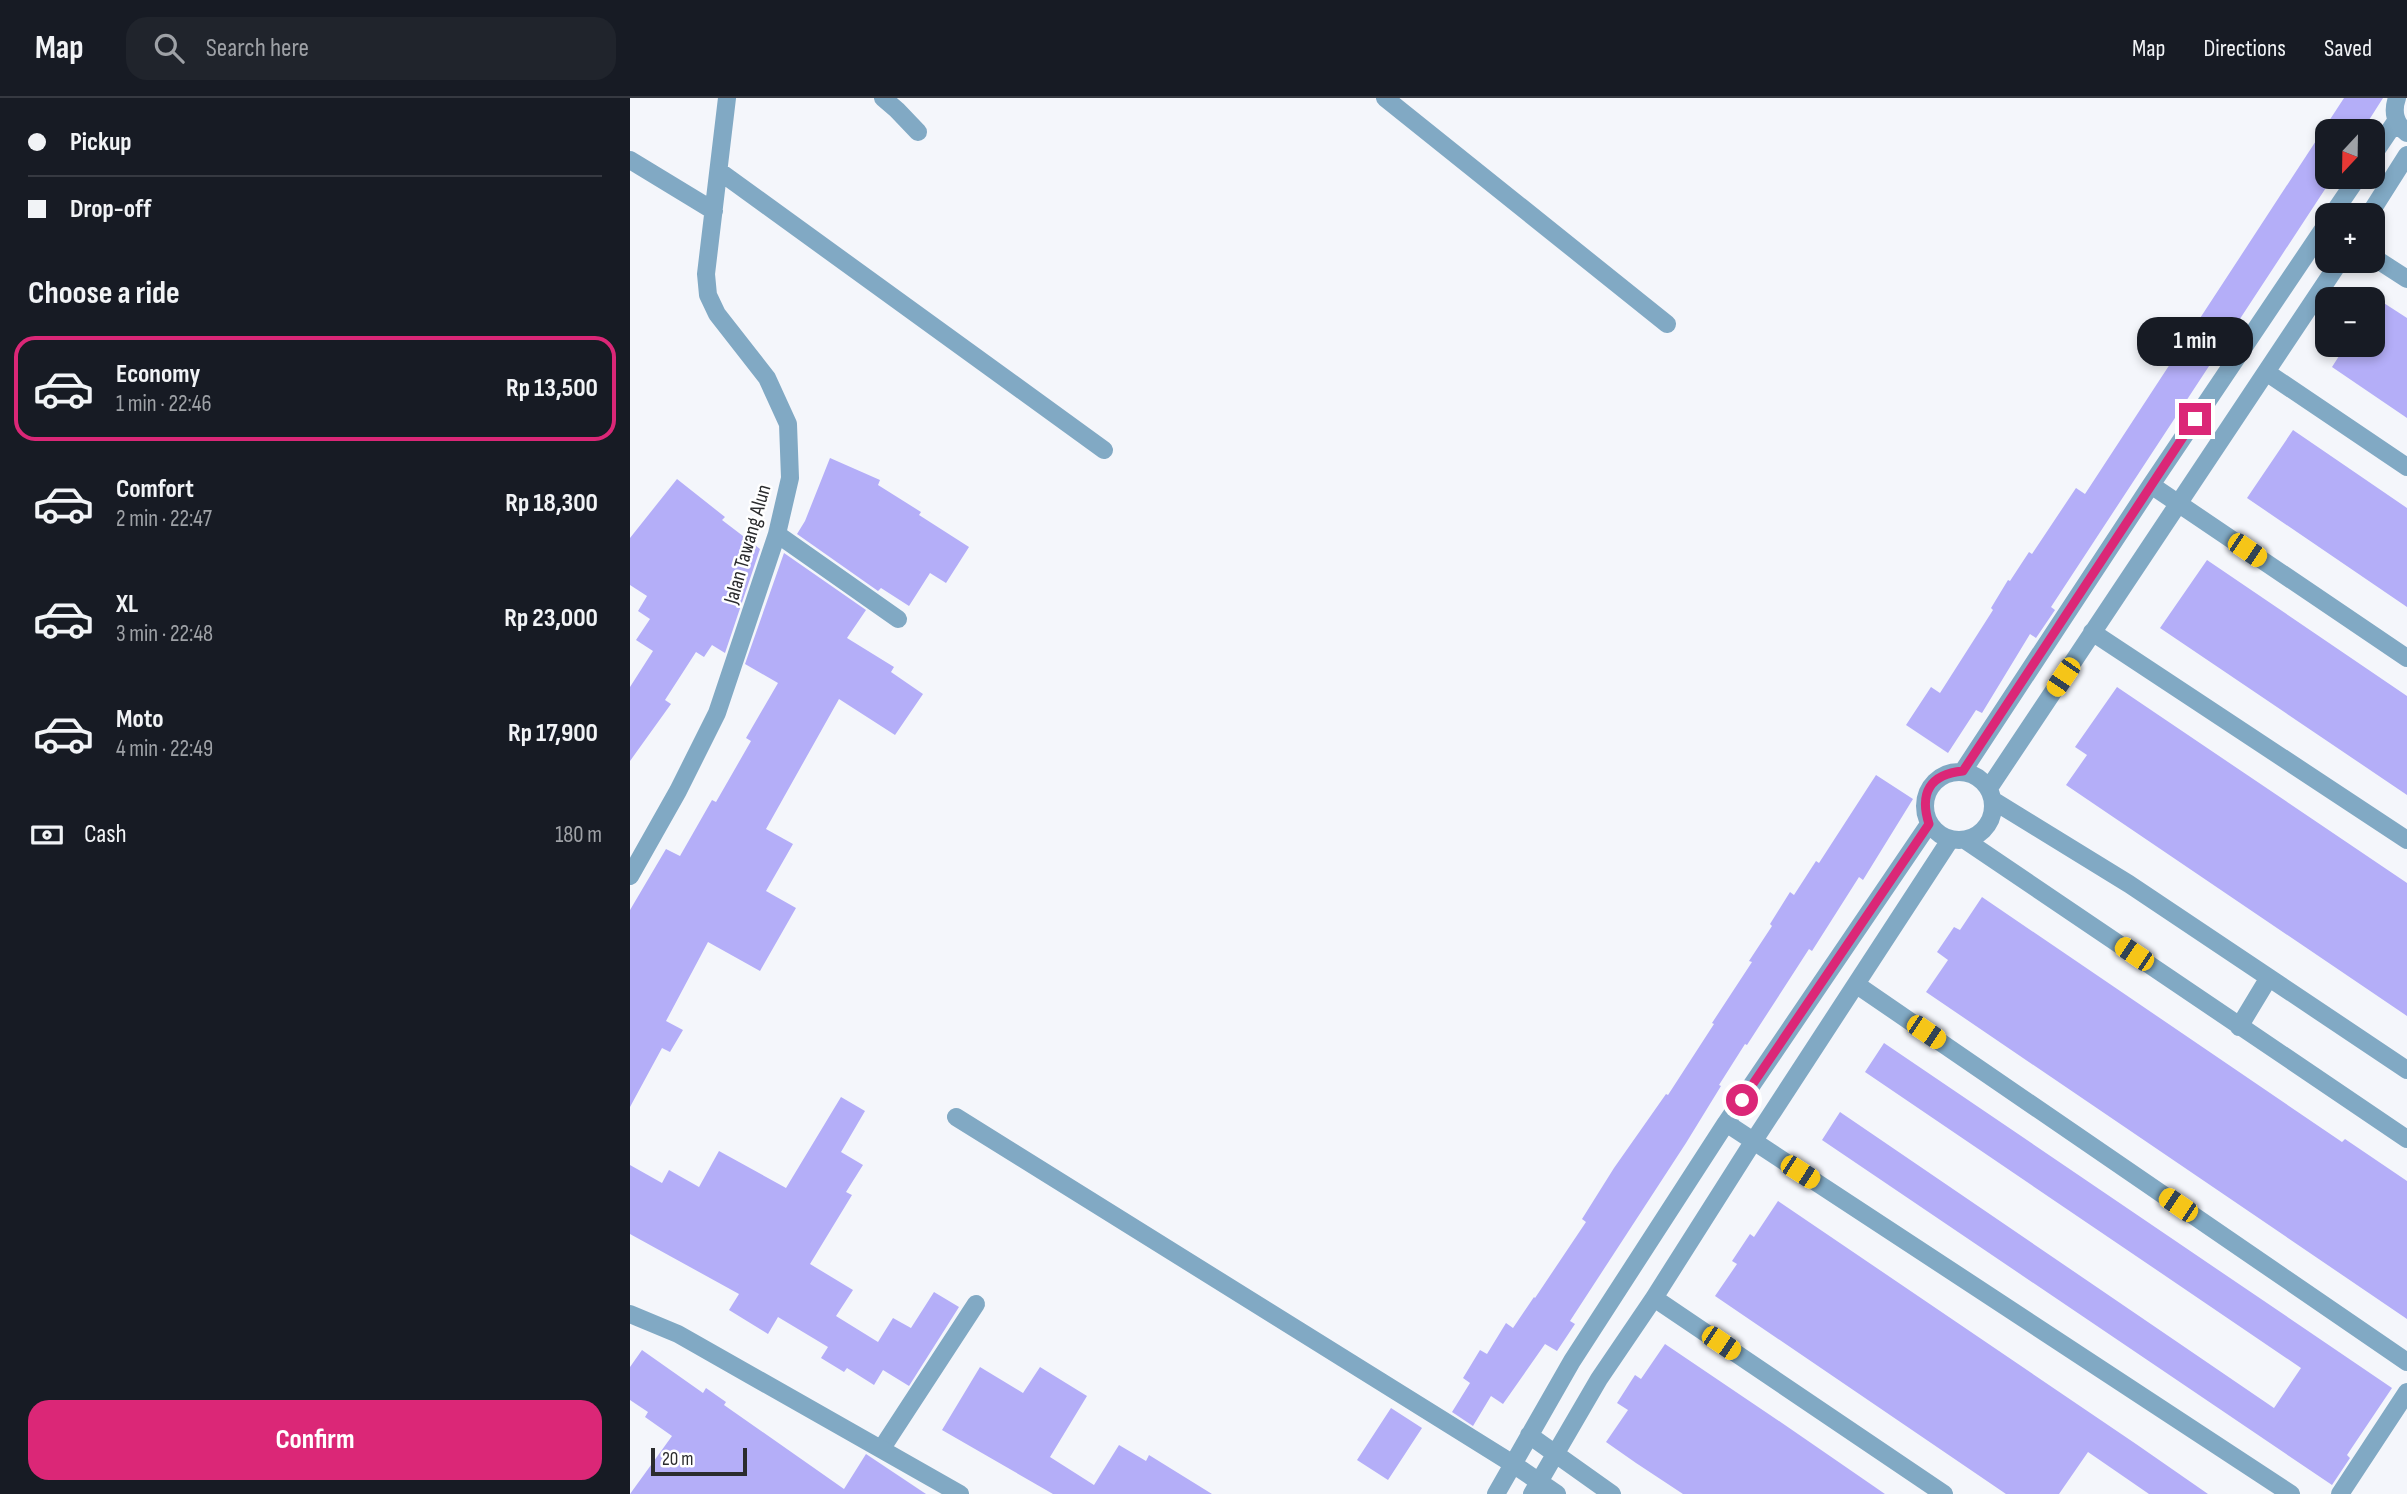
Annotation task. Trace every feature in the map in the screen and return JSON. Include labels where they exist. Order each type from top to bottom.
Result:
[{"type":"street","name":"Jalan Tawang Alun","points":[[630,876],[678,792],[717,713],[777,534],[790,478],[788,424],[767,378],[717,314],[708,295],[706,274],[727,98]]},
{"type":"street","points":[[883,98],[918,132]]},
{"type":"street","points":[[1385,98],[1667,324]]},
{"type":"street","points":[[2385,143],[2401,127],[2394,107],[2397,98]]},
{"type":"street","points":[[2377,203],[2407,155]]},
{"type":"street","points":[[630,160],[714,211]]},
{"type":"street","points":[[719,171],[1104,450]]},
{"type":"street","points":[[1963,771],[2315,241]]},
{"type":"street","points":[[2385,265],[2407,279]]},
{"type":"street","points":[[1536,1488],[1599,1379],[1857,985],[1958,840],[1977,836],[1987,826],[1993,814],[1991,794],[2092,632],[2332,273]]},
{"type":"street","points":[[2266,372],[2407,467]]},
{"type":"street","points":[[2151,485],[2407,657]]},
{"type":"street","points":[[777,534],[898,619]]},
{"type":"street","points":[[2092,632],[2407,840]]},
{"type":"street","points":[[2407,1070],[1991,794],[1963,771],[1947,773],[1934,781],[1926,794],[1924,809],[1929,824],[1958,840],[2407,1139]]},
{"type":"street","points":[[1496,1494],[1572,1361],[1726,1123],[1929,824]]},
{"type":"street","points":[[2239,1027],[2268,979]]},
{"type":"street","points":[[1857,985],[2407,1362]]},
{"type":"street","points":[[956,1117],[1513,1464],[1536,1488],[1557,1494]]},
{"type":"street","points":[[1726,1123],[2291,1494]]},
{"type":"street","points":[[1654,1298],[1944,1494]]},
{"type":"street","points":[[882,1448],[976,1304]]},
{"type":"street","points":[[630,1314],[678,1334],[960,1494]]},
{"type":"street","points":[[2340,1494],[2407,1392]]},
{"type":"street","points":[[1529,1435],[1612,1494]]},
{"type":"building","points":[[2344,98],[2383,98],[2370,119],[2330,119]]},
{"type":"building","points":[[2315,142],[2315,189],[2325,189],[2051,607],[2055,610],[2036,638],[2030,634],[1982,713],[1976,710],[1948,753],[1906,725],[1931,687],[1940,693],[1993,610],[1991,608],[2008,580],[2010,581],[2029,552],[2032,554],[2076,488],[2085,494]]},
{"type":"building","points":[[2385,304],[2407,318],[2407,418],[2332,367],[2338,357],[2385,357]]},
{"type":"building","points":[[2293,430],[2407,508],[2407,607],[2247,498]]},
{"type":"building","points":[[830,458],[880,480],[878,485],[969,547],[946,583],[930,573],[909,606],[881,588],[878,591],[797,534],[805,521]]},
{"type":"building","points":[[677,479],[725,517],[722,520],[760,549],[725,653],[712,645],[704,657],[696,652],[665,700],[671,704],[630,761],[630,687],[653,651],[636,640],[650,619],[638,611],[647,596],[630,585],[630,538]]},
{"type":"building","points":[[784,553],[866,610],[847,638],[894,667],[891,672],[923,694],[895,735],[839,699],[766,829],[793,844],[766,891],[796,908],[760,971],[708,942],[666,1021],[683,1030],[670,1052],[662,1048],[630,1107],[630,910],[666,849],[680,856],[712,800],[716,802],[751,741],[746,738],[778,683],[745,664]]},
{"type":"building","points":[[2207,560],[2407,696],[2407,795],[2160,628]]},
{"type":"building","points":[[2117,687],[2407,883],[2407,1016],[2066,785],[2087,755],[2075,747]]},
{"type":"building","points":[[1876,775],[1913,799],[1863,880],[1859,877],[1812,951],[1809,949],[1747,1045],[1745,1044],[1686,1143],[1570,1321],[1575,1324],[1557,1351],[1545,1344],[1503,1404],[1491,1396],[1473,1426],[1452,1412],[1470,1383],[1463,1378],[1480,1350],[1487,1354],[1506,1323],[1513,1328],[1535,1298],[1586,1222],[1582,1219],[1614,1168],[1666,1094],[1668,1095],[1714,1024],[1712,1023],[1752,962],[1749,961],[1790,892],[1794,895],[1816,861],[1819,863]]},
{"type":"building","points":[[1982,897],[2342,1142],[2345,1139],[2407,1181],[2407,1319],[1926,992],[1948,960],[1937,952],[1954,927],[1960,930]]},
{"type":"building","points":[[1884,1043],[2392,1388],[2347,1455],[2350,1458],[2332,1485],[1822,1140],[1840,1112],[2274,1408],[2301,1368],[1865,1072]]},
{"type":"building","points":[[841,1097],[865,1111],[841,1152],[863,1165],[846,1192],[852,1195],[810,1264],[853,1290],[836,1316],[878,1342],[893,1318],[911,1328],[934,1292],[959,1307],[909,1386],[883,1370],[874,1385],[847,1368],[844,1372],[821,1358],[828,1347],[778,1317],[768,1334],[729,1310],[739,1294],[630,1234],[630,1165],[662,1183],[669,1170],[699,1187],[719,1151],[786,1188]]},
{"type":"building","points":[[1778,1201],[2208,1494],[2149,1494],[2088,1452],[2059,1494],[2006,1494],[1715,1296],[1737,1264],[1732,1261],[1750,1234],[1754,1237]]},
{"type":"building","points":[[1665,1344],[1885,1494],[1683,1494],[1636,1463],[1606,1442],[1628,1410],[1617,1403],[1635,1375],[1641,1379]]},
{"type":"building","points":[[642,1350],[703,1393],[706,1388],[726,1402],[724,1405],[844,1489],[866,1454],[926,1494],[630,1494],[672,1436],[645,1417],[648,1412],[630,1400],[630,1367]]},
{"type":"building","points":[[980,1367],[1023,1393],[1040,1367],[1087,1396],[1050,1457],[1094,1485],[1119,1445],[1146,1461],[1149,1455],[1212,1494],[1053,1494],[942,1430]]},
{"type":"building","points":[[1391,1408],[1422,1428],[1388,1480],[1357,1460]]},
{"type":"route","points":[[1742,1100],[1929,824],[1924,809],[1926,794],[1934,781],[1947,773],[1963,771],[2195,419]]}]
